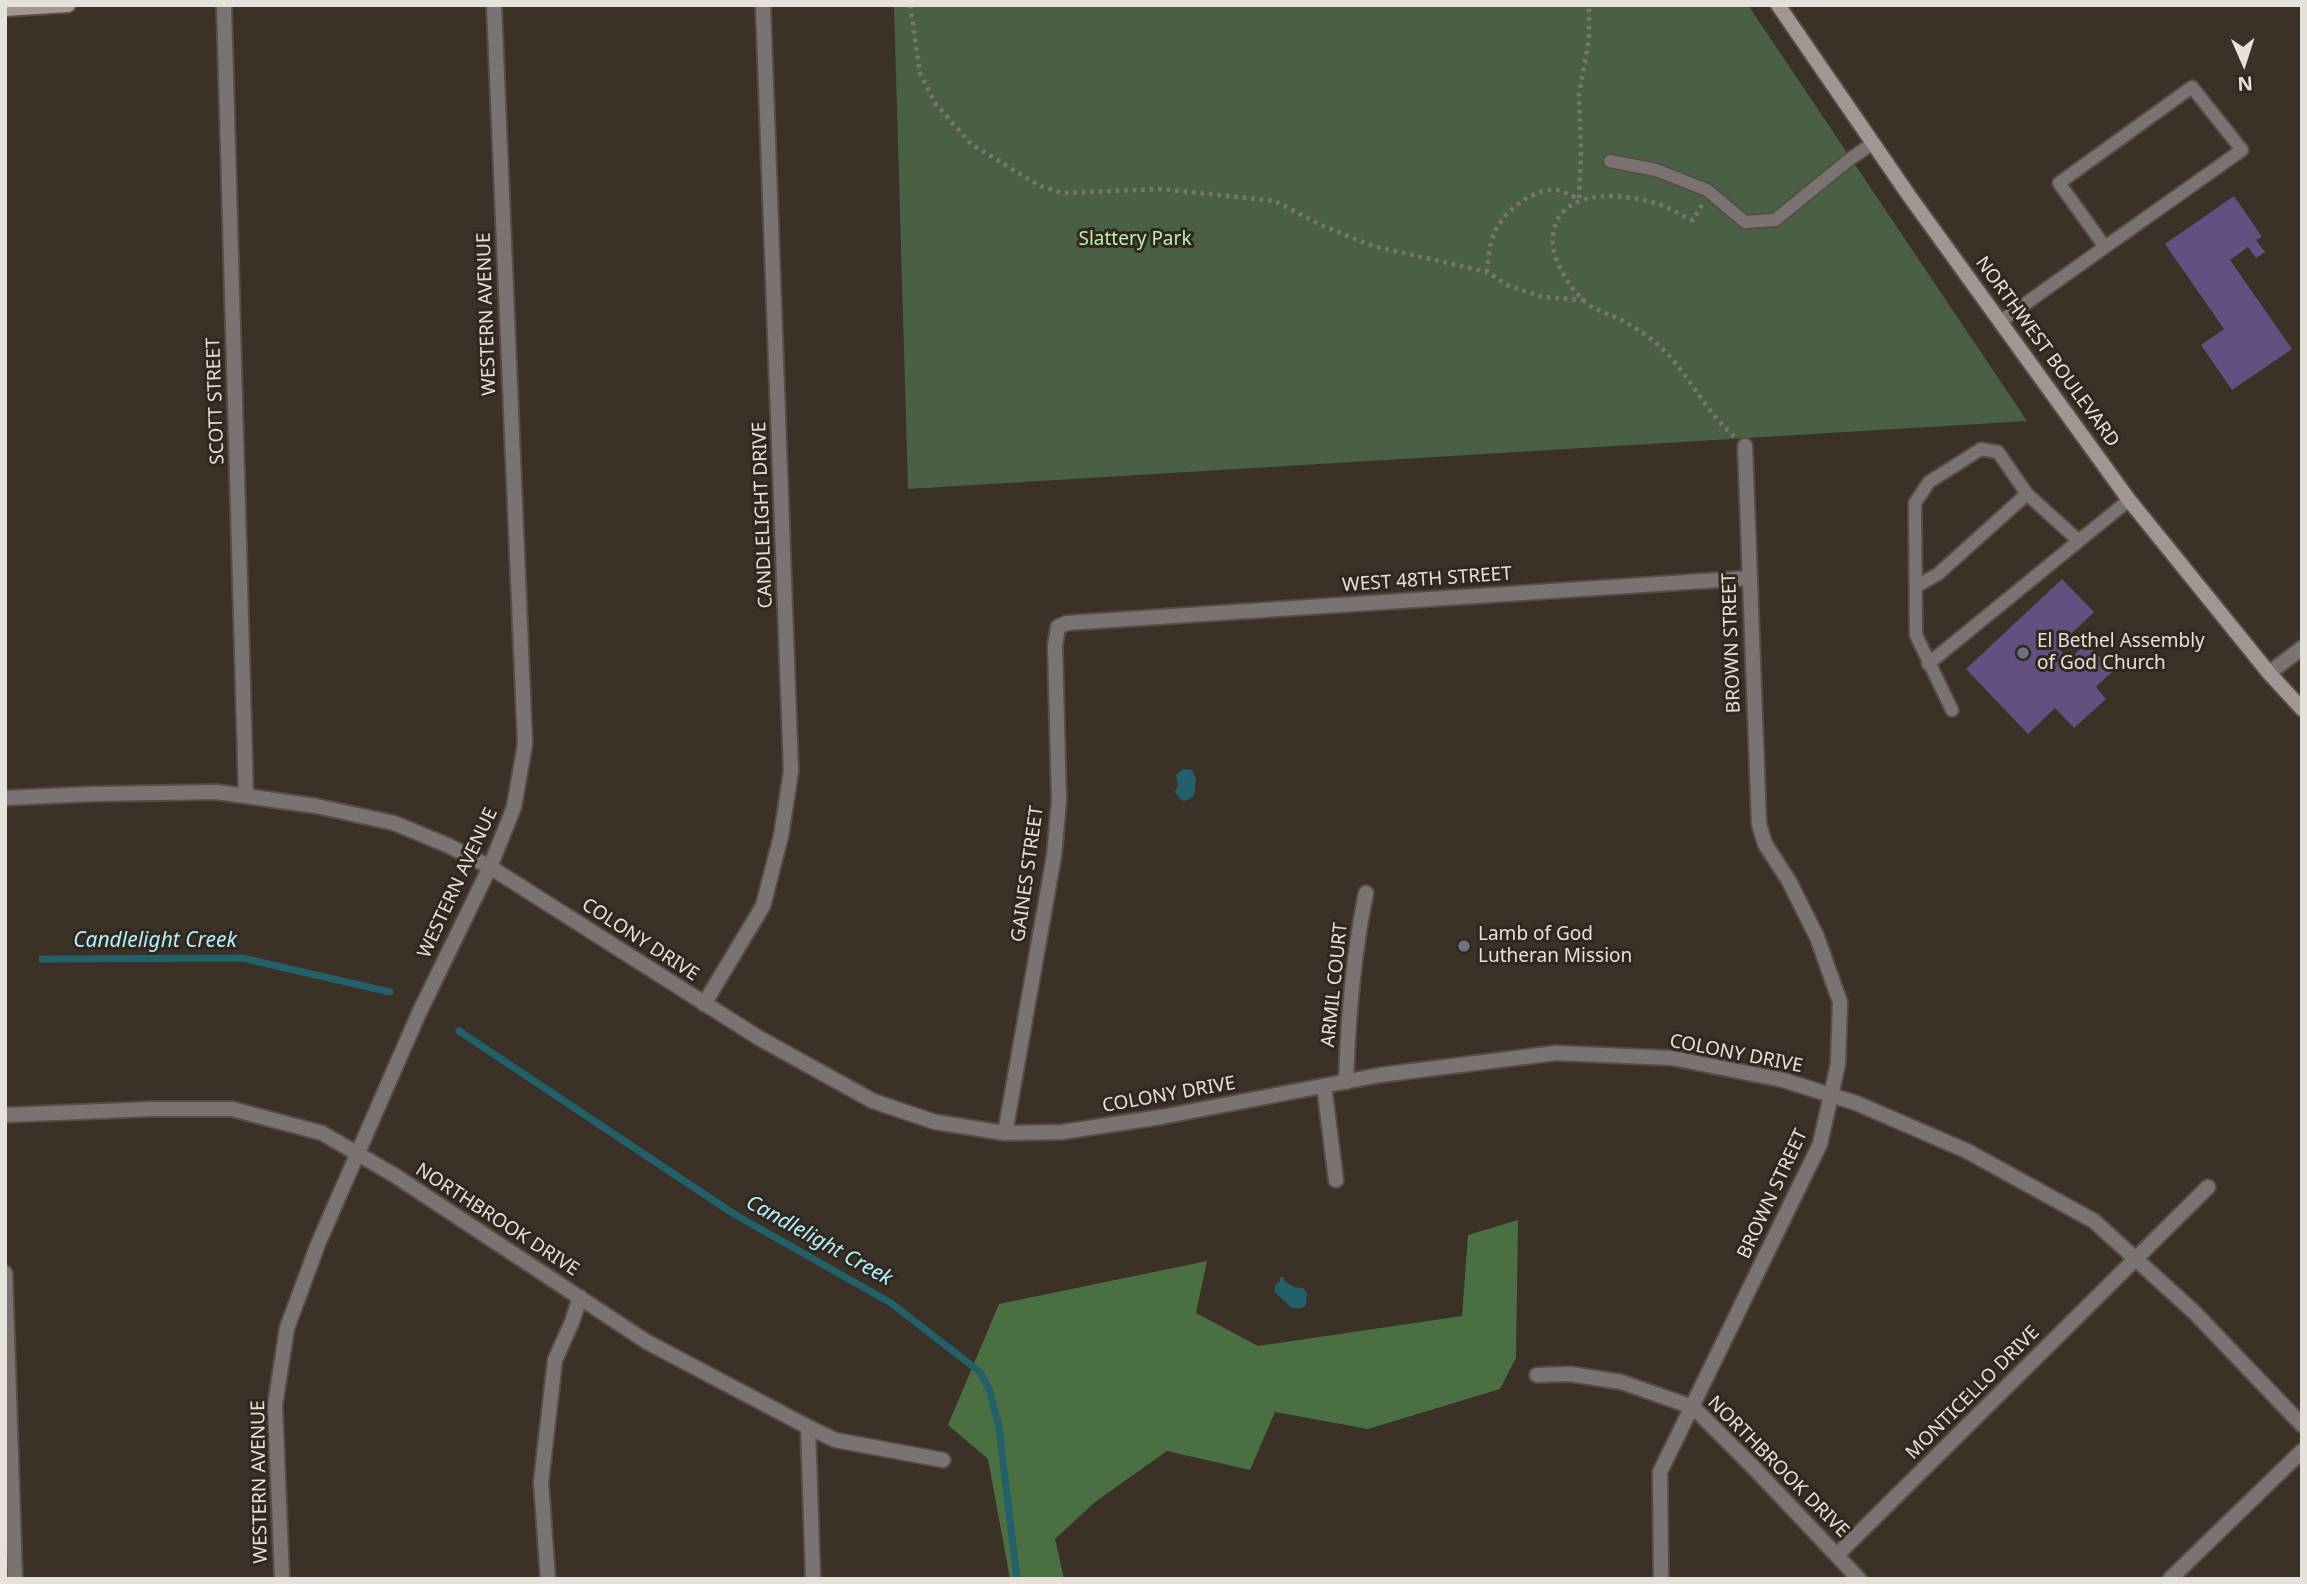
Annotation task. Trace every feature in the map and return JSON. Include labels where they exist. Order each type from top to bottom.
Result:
[{"type":"main road","points":[[5,9],[68,5]]},
{"type":"main road","name":"NORTHWEST BOULEVARD","points":[[1778,5],[1910,197],[2129,500],[2269,673],[2302,709]]},
{"type":"street","name":"SCOTT STREET","points":[[224,5],[246,796]]},
{"type":"street","name":"WESTERN AVENUE","points":[[282,1579],[275,1405],[287,1328],[318,1244],[418,1013],[491,867],[514,807],[525,744],[494,5]]},
{"type":"street","name":"CANDLELIGHT DRIVE","points":[[704,1004],[763,906],[781,836],[791,771],[763,5]]},
{"type":"street","name":"BROWN STREET","points":[[1661,1579],[1660,1472],[1820,1144],[1838,1064],[1840,1002],[1817,937],[1789,881],[1765,845],[1759,824],[1745,446]]},
{"type":"street","name":"WEST 48TH STREET","points":[[1107,620],[1749,578]]},
{"type":"street","name":"GAINES STREET","points":[[1005,1133],[1054,856],[1059,801],[1055,646],[1058,627],[1067,623],[1107,620]]},
{"type":"street","points":[[2269,673],[2302,648]]},
{"type":"street","name":"COLONY DRIVE","points":[[5,798],[217,792],[316,806],[394,823],[491,867],[759,1038],[873,1101],[935,1122],[1005,1133],[1062,1132],[1161,1117],[1380,1075],[1556,1054],[1672,1058],[1783,1080],[1856,1103],[1967,1151],[2094,1222],[2195,1313],[2302,1425]]},
{"type":"street","name":"ARMIL COURT","points":[[1346,1082],[1349,1002],[1356,941],[1366,893]]},
{"type":"street","points":[[1324,1086],[1336,1180]]},
{"type":"street","name":"NORTHBROOK DRIVE","points":[[5,1115],[232,1109],[323,1133],[406,1182],[647,1342],[808,1427],[835,1440],[943,1460]]},
{"type":"street","name":"MONTICELLO DRIVE","points":[[1838,1555],[2208,1187]]},
{"type":"street","points":[[5,1273],[15,1579]]},
{"type":"street","points":[[548,1579],[541,1482],[555,1360],[580,1297]]},
{"type":"street","name":"NORTHBROOK DRIVE","points":[[1537,1375],[1570,1374],[1620,1382],[1693,1407],[1859,1579]]},
{"type":"street","points":[[808,1427],[813,1579]]},
{"type":"street","points":[[2169,1579],[2302,1451]]},
{"type":"lane","points":[[2001,321],[2242,150],[2192,87],[2059,183],[2105,247]]},
{"type":"lane","points":[[1610,161],[1656,170],[1707,190],[1745,222],[1775,220],[1873,143]]},
{"type":"lane","points":[[1952,710],[1916,635],[1914,503],[1929,482],[1980,449],[1998,452],[2027,494],[2079,541]]},
{"type":"lane","points":[[1917,586],[1938,574],[2027,494]]},
{"type":"lane","points":[[1928,664],[2129,500]]},
{"type":"path","points":[[910,5],[920,73],[935,103],[971,144],[1040,187],[1062,193],[1163,188],[1275,201],[1321,225],[1373,246],[1487,272],[1507,285],[1542,298],[1584,300]]},
{"type":"path","points":[[1579,200],[1581,153],[1578,94],[1590,39],[1589,5]]},
{"type":"path","points":[[1487,272],[1494,233],[1505,217],[1524,200],[1553,190],[1579,200]]},
{"type":"path","points":[[1686,218],[1667,207],[1640,199],[1608,197],[1579,200],[1568,207],[1554,223],[1551,248],[1567,280],[1584,300],[1603,314],[1624,321],[1657,343],[1695,388],[1716,421],[1745,446]]},
{"type":"green space","name":"Slattery Park","points":[[894,5],[1748,5],[2027,421],[908,489]]},
{"type":"green space","points":[[1518,1220],[1516,1358],[1500,1389],[1368,1429],[1275,1412],[1250,1470],[1167,1451],[1095,1502],[1055,1539],[1064,1579],[1010,1579],[988,1459],[948,1425],[999,1304],[1207,1261],[1196,1313],[1258,1346],[1462,1316],[1468,1235]]},
{"type":"water","points":[[1183,769],[1192,770],[1196,779],[1194,796],[1185,801],[1175,792],[1178,785],[1176,775]]},
{"type":"water","points":[[1280,1277],[1294,1287],[1303,1288],[1307,1293],[1306,1305],[1292,1308],[1275,1292],[1275,1285],[1280,1281]]},
{"type":"building","points":[[2234,196],[2262,237],[2256,240],[2265,252],[2256,258],[2248,247],[2230,260],[2292,349],[2232,390],[2201,345],[2224,329],[2165,244]]},
{"type":"building","name":"El Bethel Assembly of God Church","points":[[2062,579],[2094,612],[2057,647],[2069,660],[2086,643],[2113,671],[2096,687],[2106,699],[2074,728],[2055,708],[2028,734],[1966,669]]},
{"type":"waterway","name":"Candlelight Creek","points":[[42,959],[242,958],[390,992]]},
{"type":"waterway","name":"Candlelight Creek","points":[[459,1031],[734,1214],[891,1303],[980,1372],[989,1389],[999,1427],[1017,1579]]},
{"type":"place","name":"El Bethel Assembly of God Church","points":[[2023,653]]},
{"type":"place","name":"Lamb of God Lutheran Mission","points":[[1464,946]]}]
